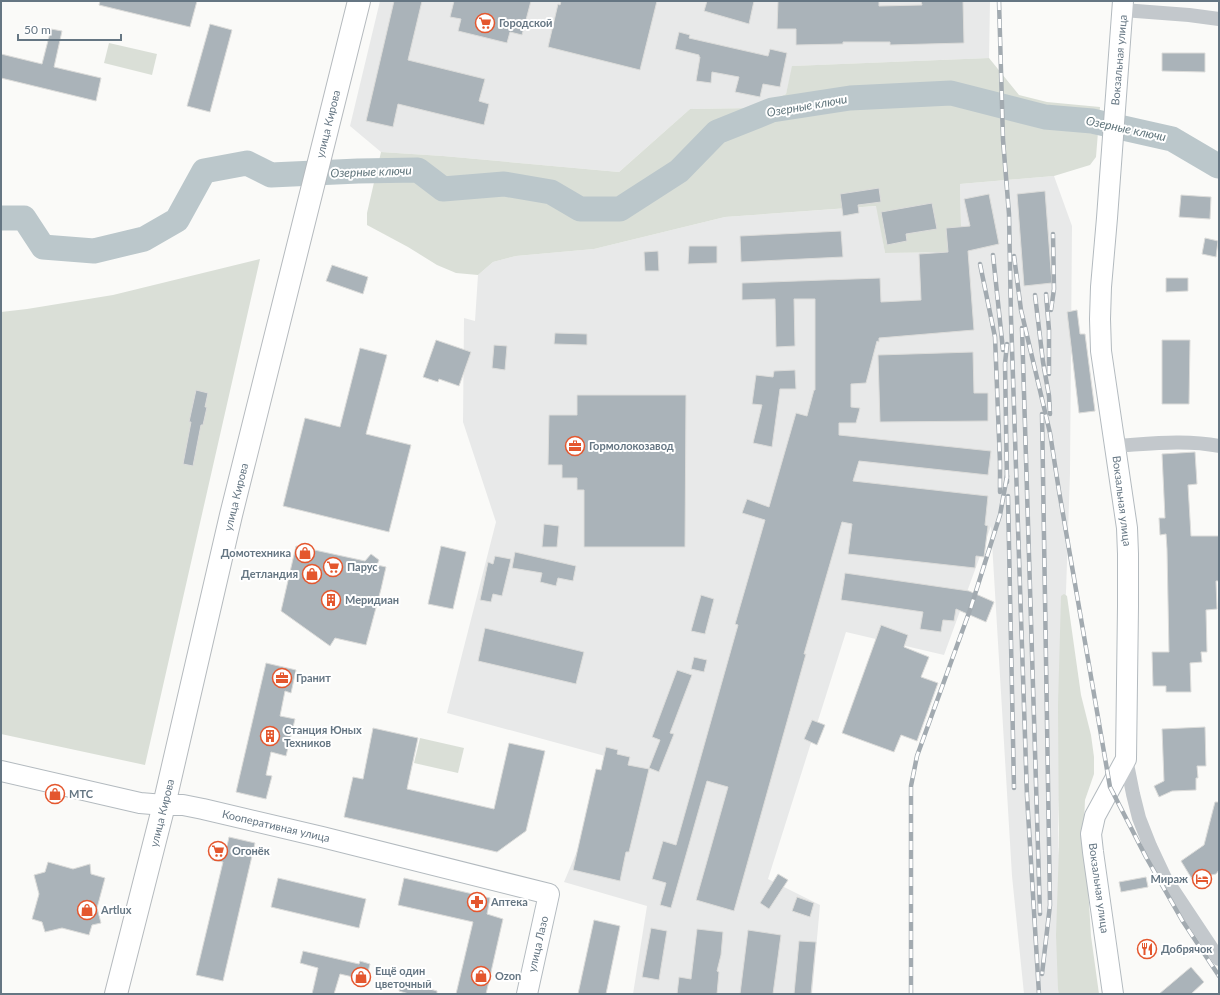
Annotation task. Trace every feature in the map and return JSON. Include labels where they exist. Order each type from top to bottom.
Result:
[{"type":"main road","name":"улица Кирова","points":[[116,994],[164,805],[232,515],[358,1]]},
{"type":"main road","name":"Вокзальная улица","points":[[1113,994],[1091,834],[1095,816],[1126,759],[1127,528],[1101,351],[1100,319],[1101,287],[1123,5]]},
{"type":"main road","name":"Кооперативная улица","points":[[1,771],[140,803],[190,806],[322,836],[549,894]]},
{"type":"main road","name":"улица Лазо","points":[[527,994],[549,894]]},
{"type":"street","points":[[1123,5],[1219,19]]},
{"type":"street","points":[[1114,446],[1190,443],[1219,446]]},
{"type":"street","points":[[1126,759],[1136,806],[1150,846],[1165,878],[1219,959]]},
{"type":"shaded area","points":[[380,1],[990,1],[989,58],[793,66],[786,94],[753,108],[690,109],[619,172],[443,156],[381,152],[350,126]]},
{"type":"shaded area","points":[[109,43],[157,54],[152,75],[104,63]]},
{"type":"shaded area","points":[[989,58],[1019,95],[1047,102],[1100,107],[1096,157],[1090,165],[1054,176],[960,184],[961,226],[964,252],[885,253],[876,206],[725,217],[594,249],[516,256],[493,262],[478,275],[456,273],[437,265],[408,247],[367,225],[367,213],[381,152],[443,156],[619,172],[690,109],[753,108],[786,94],[792,66]]},
{"type":"shaded area","points":[[1054,176],[1072,226],[1070,473],[1058,829],[1064,994],[1024,994],[1012,876],[991,526],[944,655],[846,632],[768,879],[820,905],[812,994],[633,994],[647,906],[564,882],[616,759],[447,713],[496,522],[463,422],[464,318],[475,321],[478,275],[493,262],[516,256],[594,249],[725,217],[877,206],[885,253],[964,252],[961,226],[960,184]]},
{"type":"shaded area","points":[[260,259],[145,765],[1,734],[1,312],[113,295]]},
{"type":"shaded area","points":[[1064,594],[1067,596],[1081,695],[1091,735],[1094,757],[1094,774],[1085,800],[1084,822],[1091,936],[1099,994],[1059,994],[1058,989],[1056,935],[1059,847],[1058,705],[1061,596]]},
{"type":"shaded area","points":[[420,738],[464,748],[458,773],[414,763]]},
{"type":"building","points":[[100,1],[197,1],[190,27],[99,5]]},
{"type":"building","points":[[394,1],[422,1],[408,60],[485,79],[479,101],[489,104],[484,125],[398,104],[393,127],[366,121]]},
{"type":"building","points":[[454,1],[531,1],[522,35],[510,32],[507,43],[458,31],[461,19],[450,17]]},
{"type":"building","points":[[561,1],[657,1],[640,70],[548,47],[558,4],[560,5]]},
{"type":"building","points":[[707,1],[754,1],[749,24],[704,11]]},
{"type":"building","points":[[778,1],[879,1],[879,6],[922,5],[921,1],[963,1],[964,43],[890,45],[890,42],[843,42],[843,44],[796,45],[796,29],[777,29]]},
{"type":"building","points":[[210,24],[232,30],[210,112],[187,106]]},
{"type":"building","points":[[51,29],[62,31],[54,67],[101,78],[96,101],[1,78],[1,54],[42,64]]},
{"type":"building","points":[[679,32],[690,35],[689,38],[768,56],[770,49],[787,53],[780,87],[763,84],[760,97],[735,92],[739,77],[712,72],[711,83],[696,81],[700,57],[699,55],[675,49]]},
{"type":"building","points":[[1162,53],[1205,53],[1205,72],[1162,71]]},
{"type":"building","points":[[879,188],[881,202],[858,205],[859,213],[843,216],[840,194]]},
{"type":"building","points":[[1045,191],[1052,283],[1024,286],[1017,194]]},
{"type":"building","points":[[989,194],[999,244],[968,251],[974,330],[879,338],[866,383],[851,384],[851,407],[860,408],[856,423],[839,423],[839,435],[991,451],[988,475],[859,461],[853,481],[988,496],[985,525],[988,526],[984,557],[976,556],[975,568],[848,554],[852,524],[842,522],[804,654],[806,654],[734,911],[696,900],[728,787],[707,781],[671,908],[660,905],[666,883],[652,879],[663,841],[676,845],[738,625],[735,624],[765,520],[742,513],[747,499],[769,507],[796,413],[807,416],[815,390],[815,299],[794,299],[795,346],[776,347],[775,299],[742,300],[742,283],[880,278],[881,302],[921,300],[919,254],[948,252],[946,228],[970,226],[964,199]]},
{"type":"building","points":[[1181,195],[1211,197],[1210,219],[1179,217]]},
{"type":"building","points":[[932,203],[937,229],[906,234],[907,241],[887,245],[881,212]]},
{"type":"building","points":[[841,231],[843,257],[741,262],[740,236]]},
{"type":"building","points":[[1205,238],[1218,241],[1216,257],[1202,254]]},
{"type":"building","points":[[689,246],[717,246],[717,263],[688,264]]},
{"type":"building","points":[[658,251],[659,271],[645,271],[644,252]]},
{"type":"building","points":[[332,265],[368,277],[363,294],[326,281]]},
{"type":"building","points":[[1166,278],[1188,278],[1188,291],[1166,292]]},
{"type":"building","points":[[1077,310],[1080,334],[1085,334],[1095,411],[1079,413],[1067,312]]},
{"type":"building","points":[[555,333],[587,334],[587,345],[554,344]]},
{"type":"building","points":[[436,340],[471,352],[459,386],[439,379],[438,382],[423,377]]},
{"type":"building","points":[[1162,340],[1190,340],[1189,404],[1162,404]]},
{"type":"building","points":[[494,345],[507,346],[505,370],[492,368]]},
{"type":"building","points":[[360,348],[387,355],[366,434],[411,445],[389,532],[283,506],[305,418],[340,427]]},
{"type":"building","points":[[973,352],[974,393],[988,393],[988,421],[880,422],[878,355]]},
{"type":"building","points":[[795,370],[796,389],[780,389],[772,447],[753,443],[762,405],[752,404],[756,375],[773,377],[774,371]]},
{"type":"building","points":[[196,390],[208,393],[205,407],[207,407],[203,425],[201,425],[193,466],[183,464],[191,422],[189,422]]},
{"type":"building","points":[[577,395],[686,395],[685,547],[584,547],[584,490],[577,490],[577,478],[562,478],[562,465],[548,465],[549,415],[577,415]]},
{"type":"building","points":[[1195,452],[1197,484],[1188,485],[1191,536],[1219,536],[1219,581],[1216,581],[1217,609],[1206,610],[1207,652],[1201,652],[1202,662],[1190,663],[1191,692],[1166,692],[1166,686],[1153,686],[1152,652],[1169,652],[1166,534],[1160,535],[1159,518],[1165,518],[1162,454]]},
{"type":"building","points":[[544,524],[559,526],[557,547],[542,547]]},
{"type":"building","name":"Меридиан","points":[[296,546],[365,561],[371,554],[379,560],[377,565],[386,567],[366,645],[335,638],[330,646],[281,611]]},
{"type":"building","points":[[441,546],[466,552],[453,609],[428,604]]},
{"type":"building","points":[[515,552],[576,566],[573,581],[558,578],[556,586],[540,582],[542,573],[512,568]]},
{"type":"building","points":[[495,556],[511,559],[502,596],[493,594],[491,602],[480,600],[488,562],[493,564]]},
{"type":"building","points":[[845,573],[969,591],[994,602],[986,622],[956,609],[954,621],[943,620],[941,632],[920,629],[923,612],[841,600]]},
{"type":"building","points":[[701,595],[714,599],[705,634],[691,631]]},
{"type":"building","points":[[881,625],[908,635],[904,647],[929,657],[921,677],[938,683],[917,741],[901,735],[894,752],[842,733]]},
{"type":"building","points":[[485,628],[584,652],[576,684],[478,661]]},
{"type":"building","points":[[694,657],[707,660],[704,672],[691,669]]},
{"type":"building","name":"Станция Юных Техников","points":[[266,663],[296,670],[291,693],[285,691],[280,716],[295,719],[286,756],[271,752],[266,775],[272,776],[266,799],[236,792]]},
{"type":"building","points":[[677,670],[692,675],[670,733],[674,734],[659,772],[649,768],[660,740],[652,737]]},
{"type":"building","points":[[812,720],[825,725],[817,745],[804,739]]},
{"type":"building","points":[[1205,727],[1206,766],[1197,766],[1198,778],[1196,778],[1196,790],[1172,791],[1159,797],[1154,786],[1164,781],[1162,729]]},
{"type":"building","points":[[373,728],[418,738],[407,789],[494,809],[509,743],[545,751],[526,831],[497,852],[344,817],[353,777],[363,779]]},
{"type":"building","points":[[606,747],[618,750],[617,754],[630,757],[628,765],[649,769],[629,852],[626,852],[620,881],[573,870],[596,769],[601,770]]},
{"type":"building","points":[[1215,802],[1219,802],[1219,870],[1216,874],[1192,879],[1181,861],[1204,845]]},
{"type":"building","points":[[229,837],[255,843],[223,981],[196,975],[223,862],[212,860],[216,844],[227,846]]},
{"type":"building","points":[[48,862],[73,869],[90,864],[91,874],[105,878],[97,908],[101,923],[92,925],[89,935],[62,928],[45,932],[42,922],[32,919],[39,894],[34,875],[45,872]]},
{"type":"building","points":[[778,874],[788,880],[769,909],[760,903]]},
{"type":"building","points":[[1146,877],[1148,887],[1121,892],[1119,882]]},
{"type":"building","points":[[278,878],[366,899],[359,928],[271,907]]},
{"type":"building","points":[[404,878],[490,898],[487,914],[503,919],[486,994],[456,994],[473,922],[398,905]]},
{"type":"building","points":[[797,897],[814,903],[810,917],[792,911]]},
{"type":"building","points":[[594,920],[620,926],[606,994],[578,994]]},
{"type":"building","points":[[651,928],[667,931],[659,980],[642,977]]},
{"type":"building","points":[[697,929],[723,932],[721,955],[717,971],[719,972],[717,994],[677,994],[679,977],[691,979]]},
{"type":"building","points":[[748,930],[781,935],[773,994],[740,994]]},
{"type":"building","points":[[799,941],[816,942],[811,994],[794,994]]},
{"type":"building","points":[[303,951],[359,964],[360,961],[370,964],[366,980],[340,974],[334,994],[312,994],[318,968],[300,963]]},
{"type":"building","points":[[1191,967],[1204,982],[1191,994],[1159,994]]},
{"type":"building","points":[[402,981],[437,991],[437,994],[409,994],[399,991]]},
{"type":"waterway","name":"Озерные ключи","points":[[1,218],[24,218],[43,247],[94,251],[144,239],[177,220],[204,171],[247,163],[271,175],[418,170],[443,189],[504,184],[551,192],[580,209],[620,209],[679,171],[717,132],[772,110],[850,98],[951,93],[1045,117],[1092,121],[1172,139],[1219,166]]},
{"type":"railway","points":[[999,1],[1003,140],[1009,214],[1011,318],[1027,796],[1039,994]]},
{"type":"railway","points":[[1051,310],[1054,289],[1053,234]]},
{"type":"railway","points":[[993,255],[1003,350]]},
{"type":"railway","points":[[1014,256],[1021,310],[1050,433],[1110,787],[1146,857],[1182,920],[1219,976]]},
{"type":"railway","points":[[980,264],[995,337],[1000,492]]},
{"type":"railway","points":[[1046,294],[1049,330],[1049,374]]},
{"type":"railway","points":[[1035,295],[1043,362],[1049,396],[1050,414]]},
{"type":"railway","points":[[1022,328],[1040,914]]},
{"type":"railway","points":[[1007,344],[1005,364],[1007,482]]},
{"type":"railway","points":[[1042,414],[1050,905],[1042,974]]},
{"type":"railway","points":[[911,994],[911,786],[917,756],[971,607],[1000,515],[1007,476]]},
{"type":"railway","points":[[1008,496],[1014,788]]},
{"type":"place","name":"Городской","points":[[485,23]]},
{"type":"place","name":"Гормолокозавод","points":[[575,446]]},
{"type":"place","name":"Домотехника","points":[[305,553]]},
{"type":"place","name":"Парус","points":[[333,567]]},
{"type":"place","name":"Детландия","points":[[312,574]]},
{"type":"place","name":"Меридиан","points":[[331,600]]},
{"type":"place","name":"Гранит","points":[[282,678]]},
{"type":"place","name":"Станция Юных Техников","points":[[270,736]]},
{"type":"place","name":"МТС","points":[[55,794]]},
{"type":"place","name":"Огонёк","points":[[218,851]]},
{"type":"place","name":"Мираж","points":[[1202,879]]},
{"type":"place","name":"Аптека","points":[[477,902]]},
{"type":"place","name":"Artlux","points":[[87,910]]},
{"type":"place","name":"Добрячок","points":[[1147,949]]},
{"type":"place","name":"Ozon","points":[[481,976]]},
{"type":"place","name":"Ещё один цветочный","points":[[361,977]]}]
